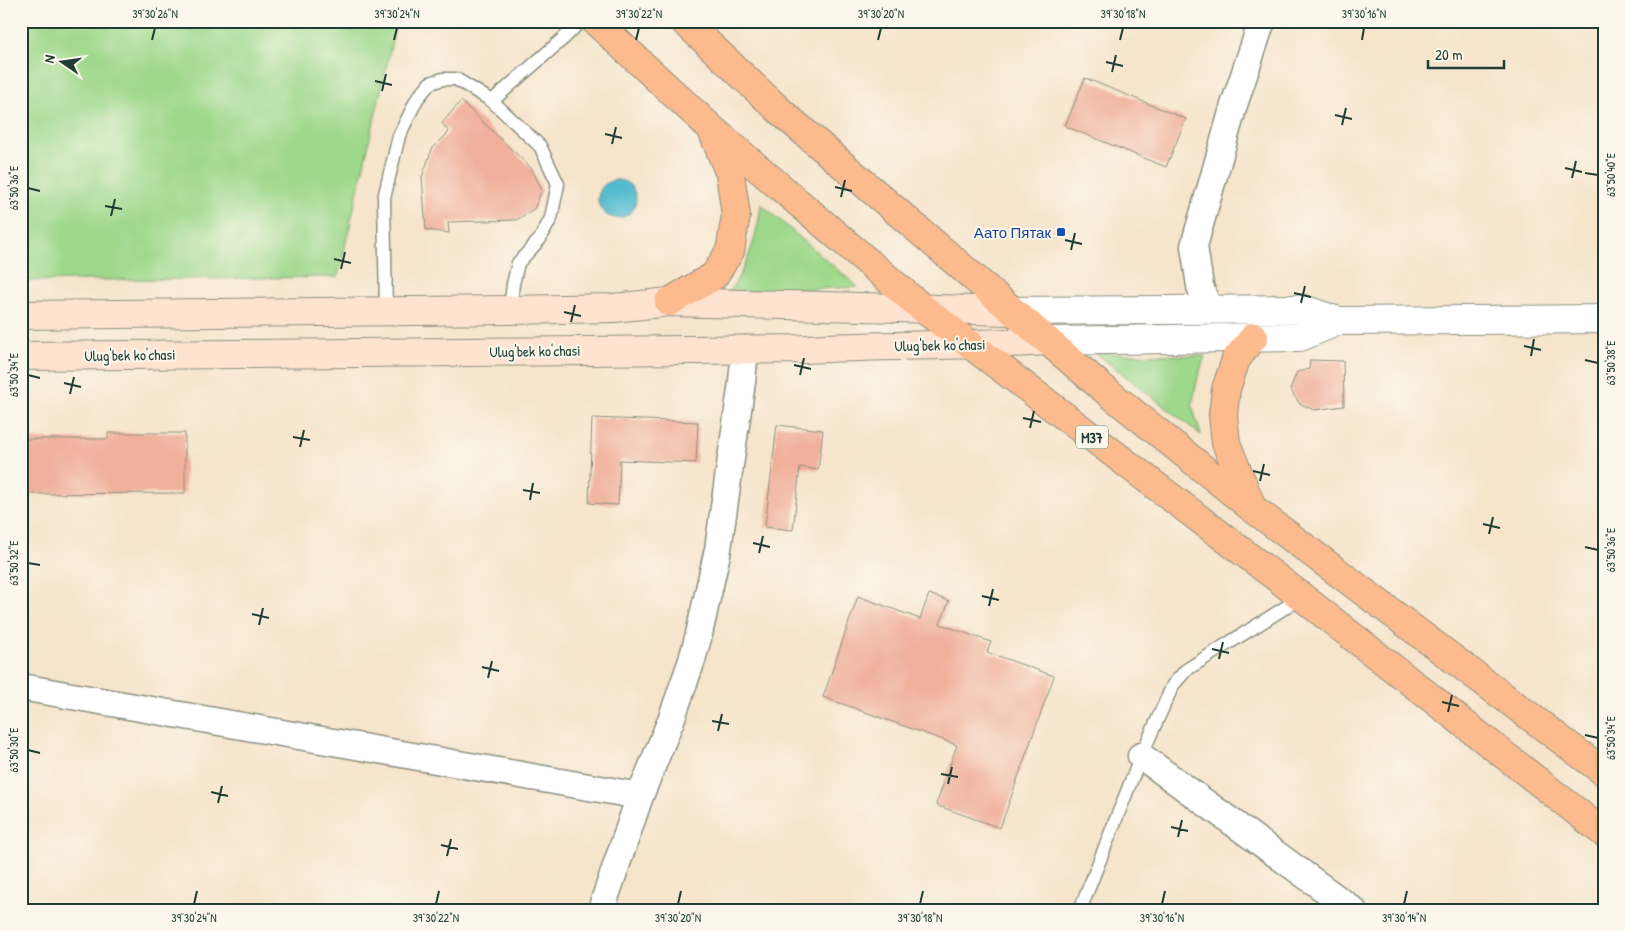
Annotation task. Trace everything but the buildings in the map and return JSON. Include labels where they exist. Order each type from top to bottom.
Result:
[{"type":"highway","name":"M37","points":[[595,21],[712,129],[921,308],[1302,597],[1604,834]]},
{"type":"highway","points":[[684,21],[781,112],[1099,385],[1252,508],[1604,772]]},
{"type":"highway","points":[[669,302],[714,276],[730,251],[736,215],[730,174],[712,129]]},
{"type":"highway","points":[[1252,508],[1226,442],[1223,415],[1226,389],[1236,359],[1254,337]]},
{"type":"main road","points":[[21,315],[614,308],[669,302],[1012,311]]},
{"type":"main road","name":"Ulug'bek ko'chasi","points":[[21,356],[806,349],[884,346],[972,346],[1048,341]]},
{"type":"street","points":[[1209,310],[1200,286],[1194,254],[1195,241],[1234,106],[1262,21]]},
{"type":"street","points":[[1012,311],[1303,309],[1338,321],[1604,319]]},
{"type":"street","points":[[1048,341],[1300,337],[1338,321]]},
{"type":"street","points":[[601,910],[640,796],[671,720],[699,634],[718,549],[745,349]]},
{"type":"street","points":[[21,687],[640,796]]},
{"type":"street","points":[[1141,756],[1353,910]]},
{"type":"lane","points":[[492,101],[581,21]]},
{"type":"lane","points":[[386,312],[384,198],[399,136],[417,99],[430,83],[443,79],[456,79],[492,101],[540,146],[558,184],[551,218],[540,239],[518,263],[510,310]]},
{"type":"lane","points":[[1080,910],[1141,756],[1173,685],[1182,674],[1302,597]]},
{"type":"green space","points":[[21,21],[397,21],[338,277],[21,281]]},
{"type":"green space","points":[[761,204],[858,287],[729,293],[751,250]]},
{"type":"green space","points":[[1096,353],[1205,356],[1192,405],[1201,435]]},
{"type":"water","points":[[617,180],[631,185],[636,199],[631,213],[617,218],[603,213],[598,199],[603,185]]},
{"type":"place","name":"Аато Пятак","points":[[1061,232]]}]
